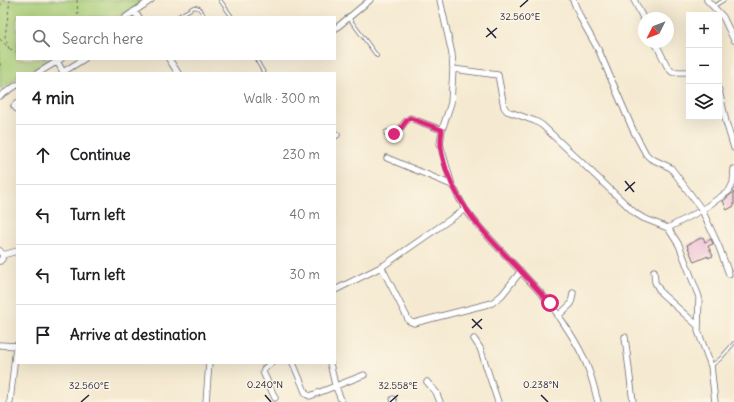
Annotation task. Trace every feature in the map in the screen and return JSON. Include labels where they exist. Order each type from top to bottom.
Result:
[{"type":"street","points":[[128,16],[152,0]]},
{"type":"street","points":[[336,28],[370,0]]},
{"type":"street","points":[[440,0],[452,54],[451,103],[442,130],[440,144],[444,162],[452,185],[465,209],[481,230],[550,303],[578,349],[589,371],[598,402]]},
{"type":"street","points":[[573,0],[581,19],[600,51],[633,130],[646,154],[650,158],[671,168],[702,210],[719,247],[729,274]]},
{"type":"street","points":[[634,0],[640,12]]},
{"type":"street","points":[[707,0],[723,16],[734,40]]},
{"type":"street","points":[[134,12],[138,16]]},
{"type":"street","points":[[658,48],[667,66],[672,72],[686,72]]},
{"type":"street","points":[[40,72],[59,60],[63,72]]},
{"type":"street","points":[[64,72],[82,60]]},
{"type":"street","points":[[170,60],[177,72]]},
{"type":"street","points":[[452,69],[498,75],[502,102],[507,111],[535,121],[542,126],[635,212],[643,218],[668,228],[679,245],[699,297],[698,331],[711,366],[714,402]]},
{"type":"street","points":[[0,96],[16,86]]},
{"type":"street","points":[[722,104],[734,148]]},
{"type":"street","points":[[387,133],[397,133],[407,119],[410,118],[442,130]]},
{"type":"street","points":[[387,158],[452,185]]},
{"type":"street","points":[[668,228],[702,210],[729,191],[733,183],[734,169]]},
{"type":"street","points":[[336,289],[381,266],[465,209]]},
{"type":"street","points":[[0,261],[2,259],[1,253],[16,251]]},
{"type":"street","points":[[381,266],[409,321],[414,323],[492,303],[502,295],[521,271]]},
{"type":"street","points":[[654,271],[655,282],[661,293],[668,301],[698,326]]},
{"type":"street","points":[[558,316],[571,304],[573,293]]},
{"type":"street","points":[[625,336],[633,402]]},
{"type":"street","points":[[474,339],[480,348],[498,402]]},
{"type":"street","points":[[0,344],[16,346],[10,402]]},
{"type":"street","points":[[206,402],[209,364]]},
{"type":"street","points":[[270,364],[263,372],[275,398]]},
{"type":"street","points":[[293,364],[297,376],[308,396],[364,375]]},
{"type":"street","points":[[330,364],[335,385],[342,402]]},
{"type":"street","points":[[427,382],[436,392],[440,402]]},
{"type":"lane","points":[[220,0],[231,16]]},
{"type":"lane","points":[[713,6],[724,0]]},
{"type":"lane","points":[[179,16],[194,7],[199,8],[204,16]]},
{"type":"lane","points":[[349,18],[377,56]]},
{"type":"lane","points":[[257,60],[263,72]]},
{"type":"lane","points":[[711,366],[720,359],[734,343]]},
{"type":"path","points":[[0,6],[4,0]]},
{"type":"path","points":[[9,49],[5,37],[10,0]]},
{"type":"path","points":[[77,0],[78,16]]},
{"type":"path","points":[[0,39],[9,49],[16,52]]},
{"type":"path","points":[[0,63],[0,69]]},
{"type":"green space","points":[[0,0],[147,0],[121,16],[16,16],[16,60],[49,60],[30,72],[16,72],[16,80],[0,89]]},
{"type":"building","points":[[734,192],[734,206],[727,210],[723,201]]},
{"type":"building","points":[[703,237],[705,242],[711,239],[713,244],[708,246],[713,256],[708,258],[708,256],[694,262],[687,245]]},
{"type":"route","points":[[394,134],[400,130],[407,119],[410,118],[414,118],[428,126],[442,130],[440,144],[444,162],[452,185],[465,209],[481,230],[550,303]]}]
